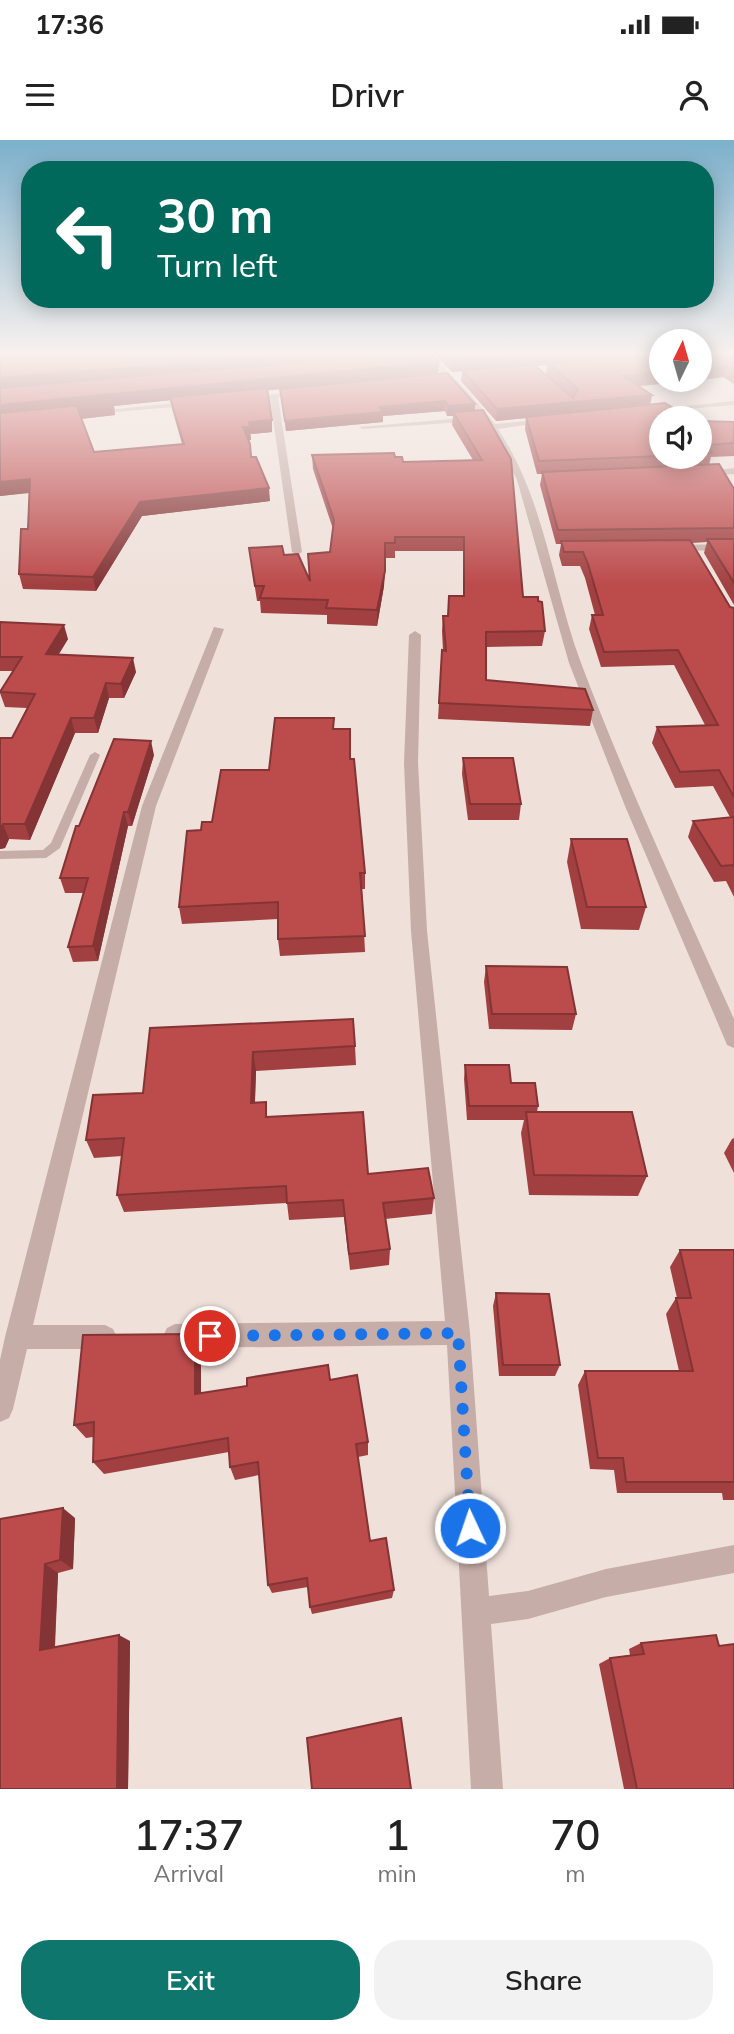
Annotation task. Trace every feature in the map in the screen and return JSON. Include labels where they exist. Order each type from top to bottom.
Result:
[{"type":"street","points":[[279,431],[297,552]]},
{"type":"street","points":[[495,431],[527,480],[573,660],[639,826],[734,1040]]},
{"type":"street","points":[[693,473],[734,471]]},
{"type":"street","points":[[654,549],[734,547]]},
{"type":"street","points":[[692,548],[699,560]]},
{"type":"street","points":[[0,1409],[149,806],[218,629]]},
{"type":"street","points":[[415,635],[411,763],[419,931],[458,1333],[487,1789]]},
{"type":"street","points":[[155,1336],[458,1333]]},
{"type":"street","points":[[17,1338],[127,1336]]},
{"type":"street","points":[[475,1612],[528,1605],[606,1583],[734,1559]]},
{"type":"lane","points":[[0,855],[46,854],[56,845],[95,755]]},
{"type":"building","points":[[0,431],[86,431],[94,452],[184,444],[180,431],[245,431],[250,444],[251,457],[256,457],[269,488],[140,502],[93,577],[19,574],[21,529],[28,529],[30,479],[0,482]]},
{"type":"building","points":[[464,431],[495,431],[511,459],[523,597],[538,597],[538,601],[542,602],[545,631],[486,632],[486,680],[585,689],[593,710],[439,703],[442,650],[446,651],[443,616],[448,616],[449,596],[464,596],[464,537],[395,537],[395,543],[385,543],[385,571],[377,610],[326,608],[328,600],[260,598],[264,586],[255,586],[249,548],[282,546],[284,555],[298,554],[310,581],[308,554],[330,552],[334,520],[312,455],[394,453],[395,457],[402,457],[403,462],[482,460]]},
{"type":"building","points":[[530,431],[649,431],[649,457],[539,461]]},
{"type":"building","points":[[712,431],[734,431],[734,443],[712,445]]},
{"type":"building","points":[[712,464],[719,464],[734,489],[734,528],[558,530],[542,472],[649,467],[712,469]]},
{"type":"building","points":[[707,539],[734,539],[734,583]]},
{"type":"building","points":[[690,540],[730,607],[734,608],[734,797],[719,770],[680,772],[657,727],[718,725],[678,650],[604,652],[592,615],[603,615],[588,564],[583,552],[564,552],[561,541]]},
{"type":"building","points":[[0,622],[64,625],[46,654],[133,658],[121,684],[106,683],[94,718],[71,718],[25,824],[3,824],[0,831],[0,738],[12,738],[35,694],[0,692],[22,657],[0,657]]},
{"type":"building","points":[[275,718],[334,718],[333,729],[350,729],[350,759],[354,759],[365,873],[360,873],[365,936],[278,939],[278,902],[179,907],[187,831],[201,830],[202,822],[212,822],[221,770],[269,770]]},
{"type":"building","points":[[114,739],[151,741],[128,812],[124,812],[93,946],[68,947],[88,878],[60,878],[76,826],[79,826]]},
{"type":"building","points":[[463,758],[513,758],[521,804],[470,804]]},
{"type":"building","points":[[734,817],[734,867],[721,866],[693,821]]},
{"type":"building","points":[[571,839],[627,839],[646,907],[587,907]]},
{"type":"building","points":[[486,966],[567,967],[576,1014],[492,1014]]},
{"type":"building","points":[[353,1019],[355,1046],[253,1052],[251,1103],[266,1102],[266,1117],[363,1112],[368,1174],[428,1168],[434,1198],[383,1203],[390,1249],[349,1254],[343,1200],[287,1203],[286,1186],[117,1195],[124,1138],[86,1140],[93,1095],[143,1093],[150,1028]]},
{"type":"building","points":[[465,1065],[509,1065],[511,1083],[535,1083],[538,1106],[469,1106]]},
{"type":"building","points":[[526,1112],[632,1112],[647,1176],[534,1175]]},
{"type":"building","points":[[680,1250],[734,1250],[734,1482],[626,1482],[623,1458],[598,1458],[585,1371],[693,1371],[676,1298],[691,1298]]},
{"type":"building","points":[[496,1293],[549,1294],[560,1365],[503,1365]]},
{"type":"building","points":[[195,1334],[195,1394],[247,1386],[247,1378],[328,1365],[330,1380],[357,1375],[368,1442],[356,1444],[370,1541],[386,1538],[394,1590],[310,1607],[307,1578],[268,1585],[258,1462],[230,1467],[228,1438],[93,1462],[94,1422],[74,1425],[83,1335]]},
{"type":"building","points":[[63,1508],[60,1560],[45,1564],[40,1650],[119,1635],[117,1789],[0,1789],[0,1519]]},
{"type":"building","points":[[716,1635],[719,1646],[734,1644],[734,1789],[637,1789],[610,1658],[644,1654],[641,1643]]},
{"type":"building","points":[[401,1718],[411,1789],[312,1789],[307,1738]]},
{"type":"route","points":[[210,1336],[458,1333],[470,1528]]}]
